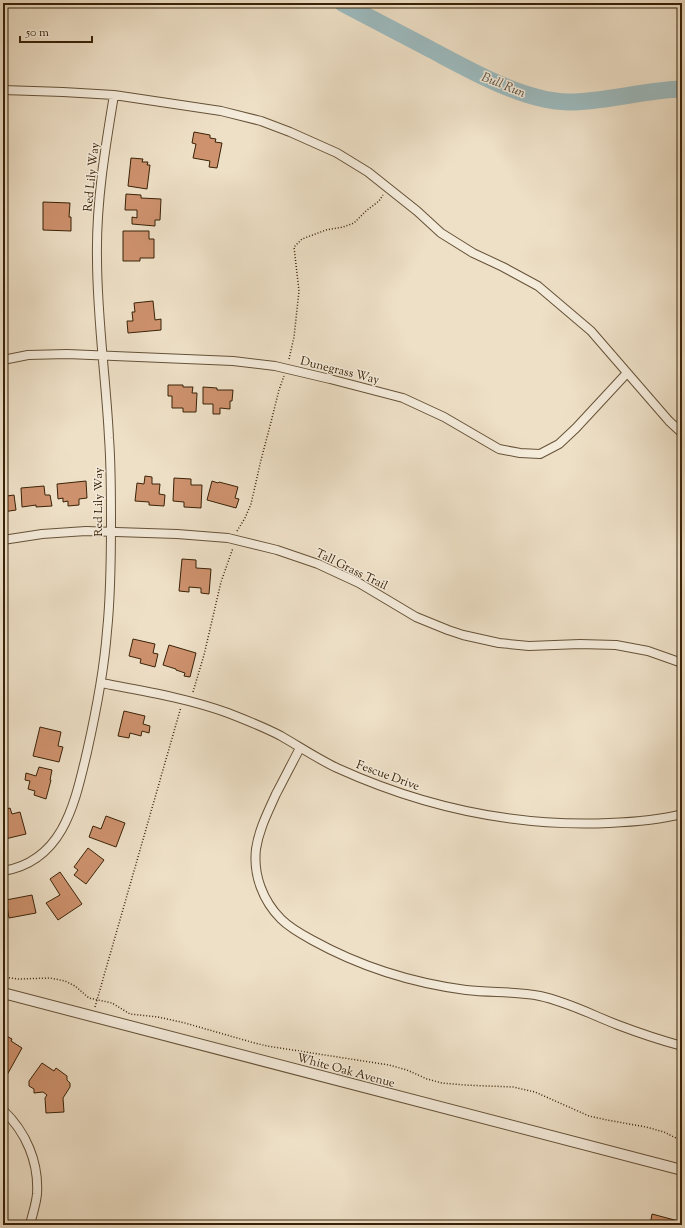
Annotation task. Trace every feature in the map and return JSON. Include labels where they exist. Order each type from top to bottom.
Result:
[{"type":"street","points":[[3,90],[114,95],[221,110],[261,121],[337,153],[368,172],[417,211],[441,233],[473,253],[538,286],[591,331],[669,421],[682,433]]},
{"type":"street","name":"Red Lily Way","points":[[3,871],[18,867],[41,854],[53,843],[65,824],[71,810],[84,763],[101,683],[109,603],[111,531],[109,438],[97,288],[97,235],[100,184],[114,95]]},
{"type":"street","name":"Dunegrass Way","points":[[3,360],[43,354],[234,361],[275,366],[403,398],[444,417],[499,449],[520,453],[540,454],[559,444],[576,428],[627,373]]},
{"type":"street","name":"Tall Grass Trail","points":[[3,540],[64,532],[111,531],[177,534],[235,540],[276,550],[318,564],[359,583],[416,616],[437,626],[463,635],[499,643],[529,646],[580,644],[616,645],[648,651],[682,663]]},
{"type":"street","name":"Fescue Drive","points":[[101,683],[187,701],[210,707],[247,720],[276,734],[335,767],[378,786],[466,812],[527,821],[561,823],[595,823],[643,820],[682,814]]},
{"type":"street","points":[[300,748],[264,820],[258,838],[256,854],[256,870],[263,892],[275,912],[286,923],[303,935],[328,948],[361,963],[393,974],[430,984],[449,987],[490,992],[528,994],[552,999],[577,1007],[617,1025],[682,1046]]},
{"type":"street","name":"White Oak Avenue","points":[[3,993],[370,1090],[682,1170]]},
{"type":"street","points":[[3,1110],[17,1125],[26,1139],[35,1165],[37,1195],[30,1225]]},
{"type":"path","points":[[92,1016],[187,701],[204,655],[221,582],[238,528],[245,518],[251,504],[278,390],[287,369],[294,337],[299,291],[294,247],[302,239],[326,230],[343,227],[354,223],[379,201],[388,189]]},
{"type":"path","points":[[3,977],[18,979],[50,978],[65,981],[75,986],[89,998],[112,1003],[130,1014],[158,1017],[186,1023],[267,1046],[389,1065],[442,1083],[514,1087],[535,1092],[589,1116],[664,1132],[682,1141]]},
{"type":"building","points":[[194,132],[210,135],[210,138],[216,139],[215,142],[222,143],[217,168],[209,167],[210,161],[193,158],[196,144],[192,143]]},
{"type":"building","points":[[131,158],[143,159],[142,162],[148,162],[147,165],[150,165],[147,189],[128,186]]},
{"type":"building","points":[[126,194],[141,195],[141,198],[161,199],[160,220],[155,220],[155,226],[132,224],[132,217],[137,218],[137,210],[125,210]]},
{"type":"building","points":[[43,202],[70,203],[69,217],[71,217],[71,231],[43,230]]},
{"type":"building","points":[[123,231],[149,231],[149,239],[154,239],[154,258],[140,258],[140,261],[123,261]]},
{"type":"building","points":[[153,301],[155,320],[161,319],[161,330],[128,333],[127,321],[133,321],[132,312],[135,312],[134,303]]},
{"type":"building","points":[[168,385],[193,387],[192,393],[197,393],[196,412],[183,412],[183,408],[172,408],[172,396],[168,396]]},
{"type":"building","points":[[203,387],[217,388],[217,390],[233,390],[232,401],[230,401],[230,409],[220,408],[220,414],[213,414],[213,404],[203,404]]},
{"type":"building","points":[[145,476],[152,477],[152,484],[160,484],[159,494],[165,495],[164,506],[149,505],[149,502],[135,501],[137,483],[144,484]]},
{"type":"building","points":[[174,478],[191,479],[191,485],[202,485],[201,508],[184,507],[184,502],[173,501]]},
{"type":"building","points":[[86,481],[87,498],[79,499],[79,505],[68,506],[68,501],[63,502],[63,498],[58,499],[57,484]]},
{"type":"building","points":[[212,481],[238,487],[235,498],[239,499],[236,508],[207,500]]},
{"type":"building","points":[[44,486],[45,495],[50,495],[52,506],[36,507],[36,505],[22,507],[21,488]]},
{"type":"building","points":[[3,491],[6,491],[7,496],[14,495],[16,510],[3,512]]},
{"type":"building","points":[[182,559],[196,560],[196,568],[211,569],[209,594],[201,593],[201,588],[189,587],[189,592],[179,591]]},
{"type":"building","points":[[133,639],[155,644],[153,653],[158,654],[155,667],[140,663],[141,659],[129,656]]},
{"type":"building","points":[[169,645],[196,653],[190,677],[184,676],[185,673],[176,669],[163,665]]},
{"type":"building","points":[[124,711],[145,716],[143,724],[150,726],[149,733],[142,731],[141,736],[130,733],[129,738],[118,736]]},
{"type":"building","points":[[40,727],[61,732],[58,746],[63,747],[59,762],[33,756]]},
{"type":"building","points":[[39,767],[52,770],[46,799],[34,795],[35,791],[28,789],[30,781],[25,780],[26,773],[36,776]]},
{"type":"building","points":[[10,808],[12,814],[20,812],[26,834],[5,839],[3,833],[3,810]]},
{"type":"building","points":[[106,816],[125,823],[116,847],[89,837],[93,826],[101,829]]},
{"type":"building","points":[[88,848],[104,860],[86,884],[74,875],[78,870],[74,867]]},
{"type":"building","points":[[60,872],[82,904],[58,920],[46,903],[60,895],[50,879]]},
{"type":"building","points":[[32,895],[36,913],[9,918],[6,900]]},
{"type":"building","points":[[3,1034],[12,1039],[11,1041],[22,1048],[7,1075],[3,1072]]},
{"type":"building","points":[[42,1063],[54,1071],[56,1068],[67,1076],[70,1087],[63,1098],[64,1112],[46,1113],[45,1098],[47,1095],[43,1092],[34,1093],[34,1089],[29,1086],[29,1081]]},
{"type":"building","points":[[652,1214],[682,1222],[682,1225],[650,1225]]},
{"type":"waterway","name":"Bull Run","points":[[342,3],[478,74],[514,90],[532,96],[568,102],[610,98],[653,91],[682,89]]}]
